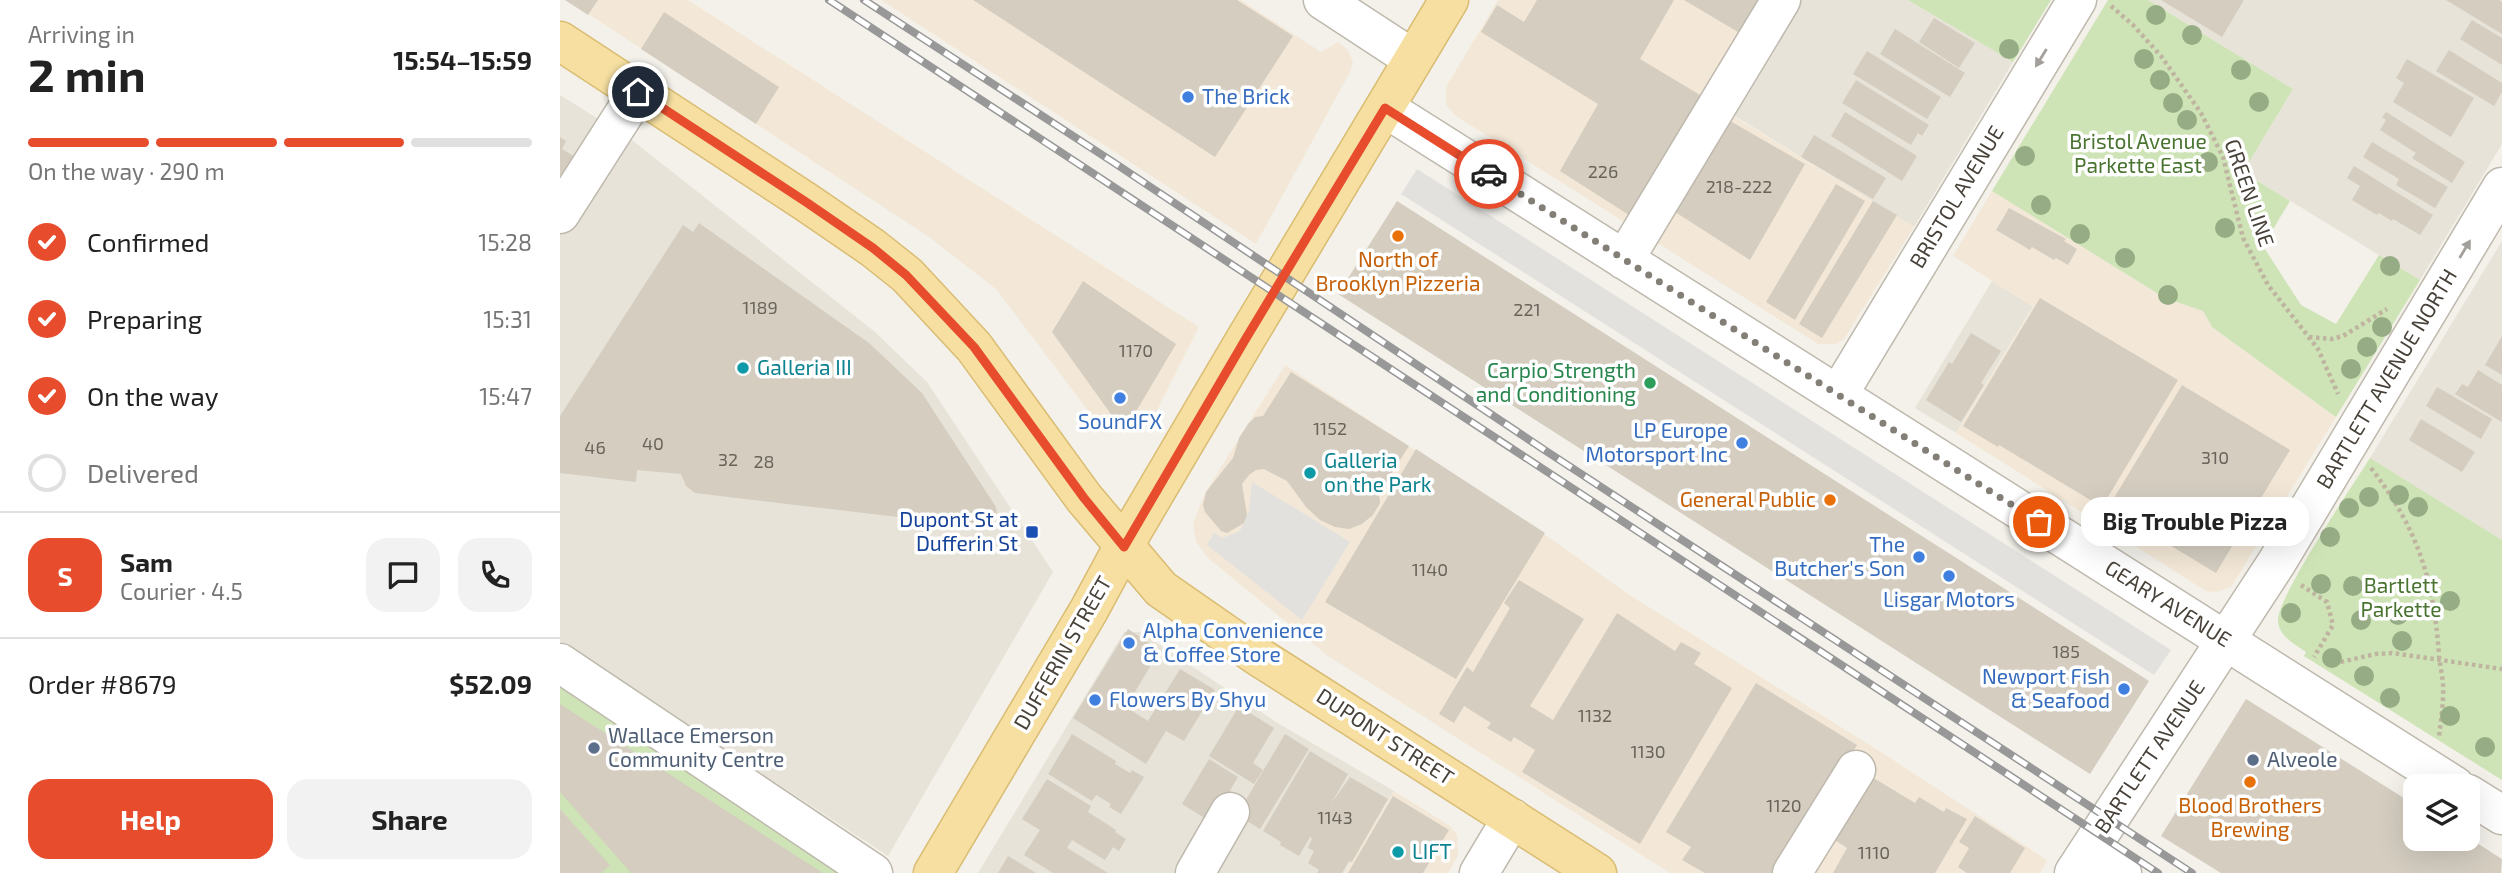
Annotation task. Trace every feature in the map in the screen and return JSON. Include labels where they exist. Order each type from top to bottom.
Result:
[{"type":"main road","name":"DUFFERIN STREET","points":[[933,873],[1448,0]]},
{"type":"main road","name":"DUPONT STREET","points":[[560,41],[806,202],[873,248],[906,275],[974,347],[1084,498],[1161,589],[1597,873]]},
{"type":"street","points":[[1322,0],[1413,59]]},
{"type":"street","points":[[1624,260],[1781,0]]},
{"type":"street","name":"BRISTOL AVENUE","points":[[1838,395],[2077,0]]},
{"type":"street","points":[[560,214],[638,92]]},
{"type":"street","name":"GEARY AVENUE","points":[[1385,108],[2436,774]]},
{"type":"street","name":"BARTLETT AVENUE NORTH","points":[[2227,641],[2502,187]]},
{"type":"street","name":"BARTLETT AVENUE","points":[[2081,862],[2227,641]]},
{"type":"street","points":[[560,663],[873,873]]},
{"type":"street","points":[[1792,873],[1856,770]]},
{"type":"street","points":[[2480,801],[2502,815]]},
{"type":"street","points":[[1195,873],[1230,812]]},
{"type":"street","points":[[1479,873],[1512,818]]},
{"type":"street","points":[[2081,862],[2122,873]]},
{"type":"path","name":"GREEN LINE","points":[[2104,0],[2133,25],[2191,96],[2222,157],[2243,238],[2268,285],[2318,349],[2354,433],[2392,495],[2420,552],[2437,619],[2443,684],[2438,744]]},
{"type":"path","points":[[2308,337],[2332,339],[2343,336],[2396,303]]},
{"type":"path","points":[[2291,579],[2327,602],[2333,625],[2310,664]]},
{"type":"path","points":[[2323,666],[2392,653],[2502,669]]},
{"type":"shaded area","points":[[567,0],[688,0],[1199,327],[1150,424],[1105,433],[996,289],[929,237]]},
{"type":"shaded area","points":[[881,0],[1241,0],[1321,52],[1338,42],[1348,50],[1353,63],[1256,244]]},
{"type":"shaded area","points":[[1498,0],[1795,0],[1727,112],[1914,227],[1844,339],[1836,344],[1818,344],[1456,116],[1446,105],[1446,87]]},
{"type":"shaded area","points":[[1795,0],[1908,0],[2013,62],[1914,227],[1727,111]]},
{"type":"shaded area","points":[[2148,0],[2502,0],[2502,144],[2420,280],[2243,172],[2293,89]]},
{"type":"shaded area","points":[[560,95],[632,140],[875,332],[927,382],[1053,572],[888,856],[560,641]]},
{"type":"shaded area","points":[[1417,169],[2171,650],[2154,675],[1401,194]]},
{"type":"shaded area","points":[[1992,191],[2165,298],[2203,311],[2212,327],[2336,417],[2231,587],[2216,592],[2206,591],[1956,433],[2033,307],[1953,256]]},
{"type":"shaded area","points":[[2502,241],[2502,540],[2370,458]]},
{"type":"shaded area","points":[[1992,281],[2033,306],[1956,433],[1915,408]]},
{"type":"shaded area","points":[[1285,365],[1554,541],[1628,594],[2047,860],[2040,873],[1670,873],[1328,656],[1209,559],[1196,542],[1193,524],[1205,493]]},
{"type":"shaded area","points":[[1252,482],[1350,542],[1302,620],[1207,545],[1214,533],[1223,538],[1240,531],[1249,511]]},
{"type":"shaded area","points":[[1124,632],[1140,632],[1276,722],[1394,791],[1344,873],[978,873]]},
{"type":"shaded area","name":"LIFT","points":[[1394,791],[1450,826],[1457,835],[1458,856],[1448,873],[1344,873]]},
{"type":"green space","points":[[1908,0],[2051,0],[2013,62]]},
{"type":"green space","name":"Bristol Avenue Parkette East","points":[[2108,0],[2148,0],[2293,89],[2243,172],[2290,201],[2263,246],[2301,305],[2336,324],[2379,255],[2420,280],[2336,417],[2212,327],[2203,311],[2165,298],[1992,191]]},
{"type":"green space","name":"Bartlett Parkette","points":[[2370,458],[2502,540],[2502,780],[2304,656],[2306,652],[2281,631],[2278,620],[2290,588]]},
{"type":"green space","name":"Wallace Emerson Community Centre","points":[[560,683],[851,873],[560,873]]},
{"type":"building","points":[[565,0],[598,0],[588,15]]},
{"type":"building","name":"The Brick","points":[[973,0],[1237,0],[1293,36],[1215,157]]},
{"type":"building","points":[[1537,0],[1674,0],[1640,59],[1700,95],[1629,215],[1560,171],[1598,104],[1481,32],[1497,5],[1524,22]]},
{"type":"building","points":[[1684,0],[1763,0],[1743,35]]},
{"type":"building","points":[[2161,0],[2244,0],[2222,37]]},
{"type":"building","points":[[2446,0],[2499,0],[2502,2],[2502,34]]},
{"type":"building","points":[[664,12],[779,87],[756,124],[641,49]]},
{"type":"building","points":[[1934,18],[1975,43],[1959,68],[1919,42]]},
{"type":"building","points":[[2472,20],[2502,38],[2502,65],[2460,39]]},
{"type":"building","points":[[1895,29],[1965,73],[1950,97],[1880,54]]},
{"type":"building","points":[[2449,50],[2502,83],[2502,92],[2494,106],[2436,71]]},
{"type":"building","points":[[1867,51],[1941,97],[1927,119],[1853,74]]},
{"type":"building","points":[[2407,59],[2474,98],[2451,137],[2393,102],[2404,83],[2396,78]]},
{"type":"building","points":[[1856,80],[1929,125],[1922,136],[1918,133],[1911,145],[1842,103]]},
{"type":"building","points":[[1845,112],[1917,156],[1902,181],[1831,136]]},
{"type":"building","points":[[2386,112],[2465,162],[2452,183],[2412,158],[2416,153],[2380,130],[2386,120],[2382,117]]},
{"type":"building","points":[[1725,118],[1805,164],[1750,260],[1672,210]]},
{"type":"building","points":[[1814,135],[1886,178],[1873,199],[1801,157]]},
{"type":"building","points":[[560,137],[566,141],[562,149],[575,157],[560,181]]},
{"type":"building","points":[[2372,142],[2448,187],[2435,208],[2396,185],[2399,179],[2363,157]]},
{"type":"building","points":[[2354,166],[2433,215],[2420,235],[2352,200],[2360,186],[2347,178]]},
{"type":"building","points":[[1836,184],[1865,201],[1795,320],[1766,302]]},
{"type":"building","points":[[1397,201],[2149,681],[2090,774],[1338,294]]},
{"type":"building","points":[[1873,201],[1897,215],[1822,338],[1799,324]]},
{"type":"building","points":[[2009,208],[2066,239],[2064,241],[2077,249],[2068,265],[2032,247],[2030,250],[1996,230]]},
{"type":"building","name":"Galleria III","points":[[699,223],[869,343],[922,393],[996,507],[997,517],[990,522],[974,526],[695,493],[686,486],[681,474],[637,470],[636,482],[560,473],[560,416],[683,225],[693,232]]},
{"type":"building","points":[[1083,281],[1176,344],[1128,425],[1113,417],[1052,332]]},
{"type":"building","points":[[2040,298],[2178,380],[2102,507],[1963,426]]},
{"type":"building","points":[[1971,333],[2001,351],[1961,422],[1926,400]]},
{"type":"building","points":[[2502,336],[2502,375],[2485,365]]},
{"type":"building","points":[[2478,370],[2502,385],[2502,422],[2455,394],[2462,384],[2468,387]]},
{"type":"building","points":[[1291,372],[1409,446],[1379,493],[1380,503],[1373,515],[1362,524],[1349,529],[1335,527],[1320,520],[1306,507],[1287,481],[1264,469],[1256,470],[1242,484],[1247,515],[1244,523],[1227,533],[1221,531],[1205,512],[1203,505],[1206,492],[1233,458],[1239,438],[1248,424],[1255,417],[1263,416]]},
{"type":"building","points":[[2182,385],[2290,450],[2216,573],[2108,508]]},
{"type":"building","points":[[2437,387],[2492,419],[2481,439],[2426,406]]},
{"type":"building","points":[[2421,419],[2475,452],[2462,472],[2409,440]]},
{"type":"building","points":[[1416,449],[1545,533],[1456,679],[1325,602]]},
{"type":"building","points":[[1519,580],[1584,619],[1530,706],[1553,720],[1617,613],[1675,651],[1681,642],[1701,653],[1694,664],[1732,688],[1640,844],[1522,772],[1535,750],[1514,737],[1511,742],[1487,728],[1491,723],[1464,706],[1454,723],[1439,714],[1467,667],[1473,672],[1510,608],[1504,603]]},
{"type":"building","points":[[1128,629],[1160,650],[1126,707],[1148,721],[1180,669],[1215,690],[1184,741],[1166,731],[1146,764],[1073,718]]},
{"type":"building","points":[[1756,683],[1857,745],[1780,873],[1705,873],[1682,860],[1691,847],[1666,832]]},
{"type":"building","points":[[2246,699],[2403,797],[2403,851],[2480,851],[2480,845],[2502,859],[2501,873],[2221,873],[2161,836]]},
{"type":"building","name":"Wallace Emerson Community Centre","points":[[560,704],[823,873],[631,873],[560,792]]},
{"type":"building","points":[[1239,706],[1274,728],[1253,763],[1263,770],[1254,784],[1209,756]]},
{"type":"building","points":[[1072,734],[1116,761],[1115,764],[1130,773],[1132,770],[1144,777],[1121,814],[1096,795],[1092,801],[1048,774]]},
{"type":"building","points":[[1285,734],[1309,749],[1260,829],[1237,815]]},
{"type":"building","points":[[1310,751],[1348,774],[1331,804],[1350,777],[1388,799],[1352,862],[1349,861],[1342,873],[1317,873],[1319,870],[1308,863],[1314,851],[1308,848],[1312,838],[1310,837],[1299,856],[1263,831]]},
{"type":"building","points":[[1209,759],[1238,777],[1211,822],[1182,804]]},
{"type":"building","points":[[1867,774],[1915,803],[1919,797],[1944,812],[1946,808],[1967,819],[1935,873],[1833,873],[1847,848],[1830,837]]},
{"type":"building","points":[[1047,779],[1091,806],[1088,812],[1126,839],[1119,851],[1113,847],[1105,860],[1072,840],[1067,848],[1108,873],[1053,873],[1024,855],[1040,830],[1022,819]]},
{"type":"building","name":"LIFT","points":[[1393,796],[1449,830],[1423,873],[1348,873]]},
{"type":"building","name":"Wallace Emerson Community Centre","points":[[560,809],[610,865],[601,873],[560,873]]},
{"type":"building","points":[[1975,816],[2025,848],[2010,873],[1967,873],[1958,867],[1969,848],[1959,842]]},
{"type":"building","points":[[1008,856],[1036,873],[998,873]]},
{"type":"railway","points":[[829,0],[2158,873]]},
{"type":"railway","points":[[864,0],[1113,162],[1546,451],[2192,873]]},
{"type":"way so far","points":[[1489,174],[2039,522]]},
{"type":"place","name":"The Brick","points":[[1188,97]]},
{"type":"place","name":"North of Brooklyn Pizzeria","points":[[1398,236]]},
{"type":"place","name":"Galleria III","points":[[743,368]]},
{"type":"place","name":"Carpio Strength and Conditioning","points":[[1650,383]]},
{"type":"place","name":"SoundFX","points":[[1120,398]]},
{"type":"place","name":"LP Europe Motorsport Inc","points":[[1742,443]]},
{"type":"place","name":"Galleria on the Park","points":[[1310,473]]},
{"type":"place","name":"General Public","points":[[1830,500]]},
{"type":"place","name":"Big Trouble Pizza","points":[[2039,522]]},
{"type":"place","name":"Dupont St at Dufferin St","points":[[1032,532]]},
{"type":"place","name":"The Butcher's Son","points":[[1919,557]]},
{"type":"place","name":"Lisgar Motors","points":[[1949,576]]},
{"type":"place","name":"Alpha Convenience & Coffee Store","points":[[1129,643]]},
{"type":"place","name":"Newport Fish & Seafood","points":[[2124,689]]},
{"type":"place","name":"Flowers By Shyu","points":[[1095,700]]},
{"type":"place","name":"Wallace Emerson Community Centre","points":[[594,748]]},
{"type":"place","name":"Alveole","points":[[2253,760]]},
{"type":"place","name":"Blood Brothers Brewing","points":[[2250,782]]},
{"type":"place","name":"LIFT","points":[[1398,852]]},
{"type":"route","points":[[638,92],[806,202],[873,248],[906,275],[974,347],[1084,498],[1124,547],[1385,108],[1489,174]]}]
